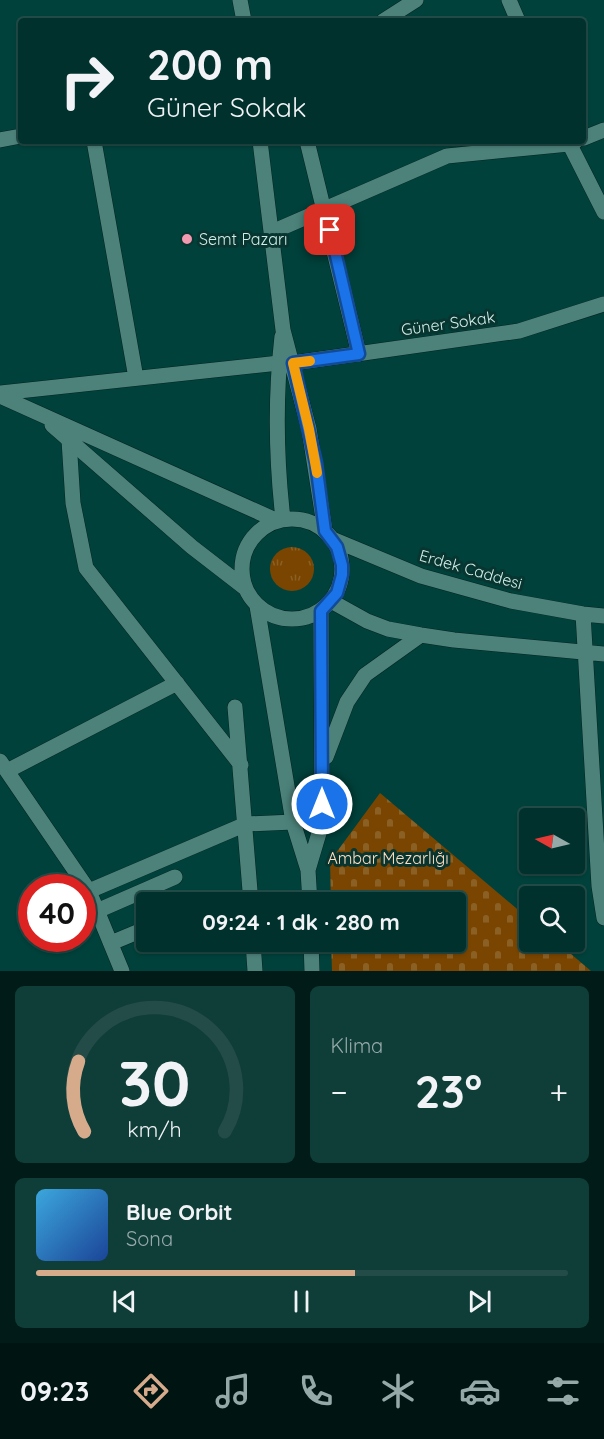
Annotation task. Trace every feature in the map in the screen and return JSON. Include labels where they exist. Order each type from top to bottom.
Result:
[{"type":"street","points":[[240,0],[243,18]]},
{"type":"street","points":[[388,18],[416,0]]},
{"type":"street","points":[[509,0],[517,18]]},
{"type":"street","points":[[586,137],[604,130]]},
{"type":"street","points":[[0,140],[18,137]]},
{"type":"street","points":[[95,144],[136,378]]},
{"type":"street","points":[[260,144],[286,363],[277,448],[280,520]]},
{"type":"street","points":[[308,144],[359,354]]},
{"type":"street","points":[[272,232],[447,156],[553,144]]},
{"type":"street","points":[[572,144],[604,212]]},
{"type":"street","name":"Güner Sokak","points":[[0,395],[359,354],[519,331],[604,304]]},
{"type":"street","points":[[38,413],[192,547],[245,588],[257,606],[266,613],[288,620],[311,617],[326,606],[337,593],[342,575],[341,556],[329,535],[316,463],[286,363]]},
{"type":"street","points":[[0,395],[280,520],[305,520],[329,535]]},
{"type":"street","points":[[69,440],[73,503],[86,568],[241,765]]},
{"type":"street","points":[[245,588],[242,566],[248,544],[263,528],[280,520]]},
{"type":"street","name":"Erdek Caddesi","points":[[329,535],[421,576],[511,601],[604,616]]},
{"type":"street","points":[[257,606],[293,822],[308,870],[309,892]]},
{"type":"street","points":[[326,606],[387,629],[421,635],[604,654]]},
{"type":"street","points":[[308,870],[322,823],[321,768],[326,606]]},
{"type":"street","points":[[583,614],[599,886],[604,918]]},
{"type":"street","points":[[321,768],[347,702],[365,675],[421,635]]},
{"type":"street","points":[[74,874],[4,766],[177,683]]},
{"type":"street","points":[[235,707],[250,892]]},
{"type":"street","points":[[96,888],[246,824],[293,822]]},
{"type":"street","points":[[122,971],[97,911],[175,877]]},
{"type":"street","points":[[111,943],[136,933]]},
{"type":"street","points":[[254,952],[255,971]]},
{"type":"street","points":[[311,952],[312,971]]},
{"type":"green space","points":[[292,547],[301,548],[308,553],[313,560],[313,578],[308,585],[301,590],[292,591],[283,590],[276,585],[271,578],[270,569],[271,560],[276,553],[283,548]]},
{"type":"green space","name":"Ambar Mezarlığı","points":[[380,793],[519,911],[519,952],[569,952],[591,971],[332,971],[331,952],[466,952],[466,892],[331,892],[330,861]]},
{"type":"slow traffic","points":[[310,361],[293,363],[317,473]]},
{"type":"place","name":"Semt Pazarı","points":[[187,239]]},
{"type":"route","points":[[322,804],[321,611],[337,593],[342,565],[337,547],[325,531],[316,463],[293,363],[359,354],[330,230]]}]
